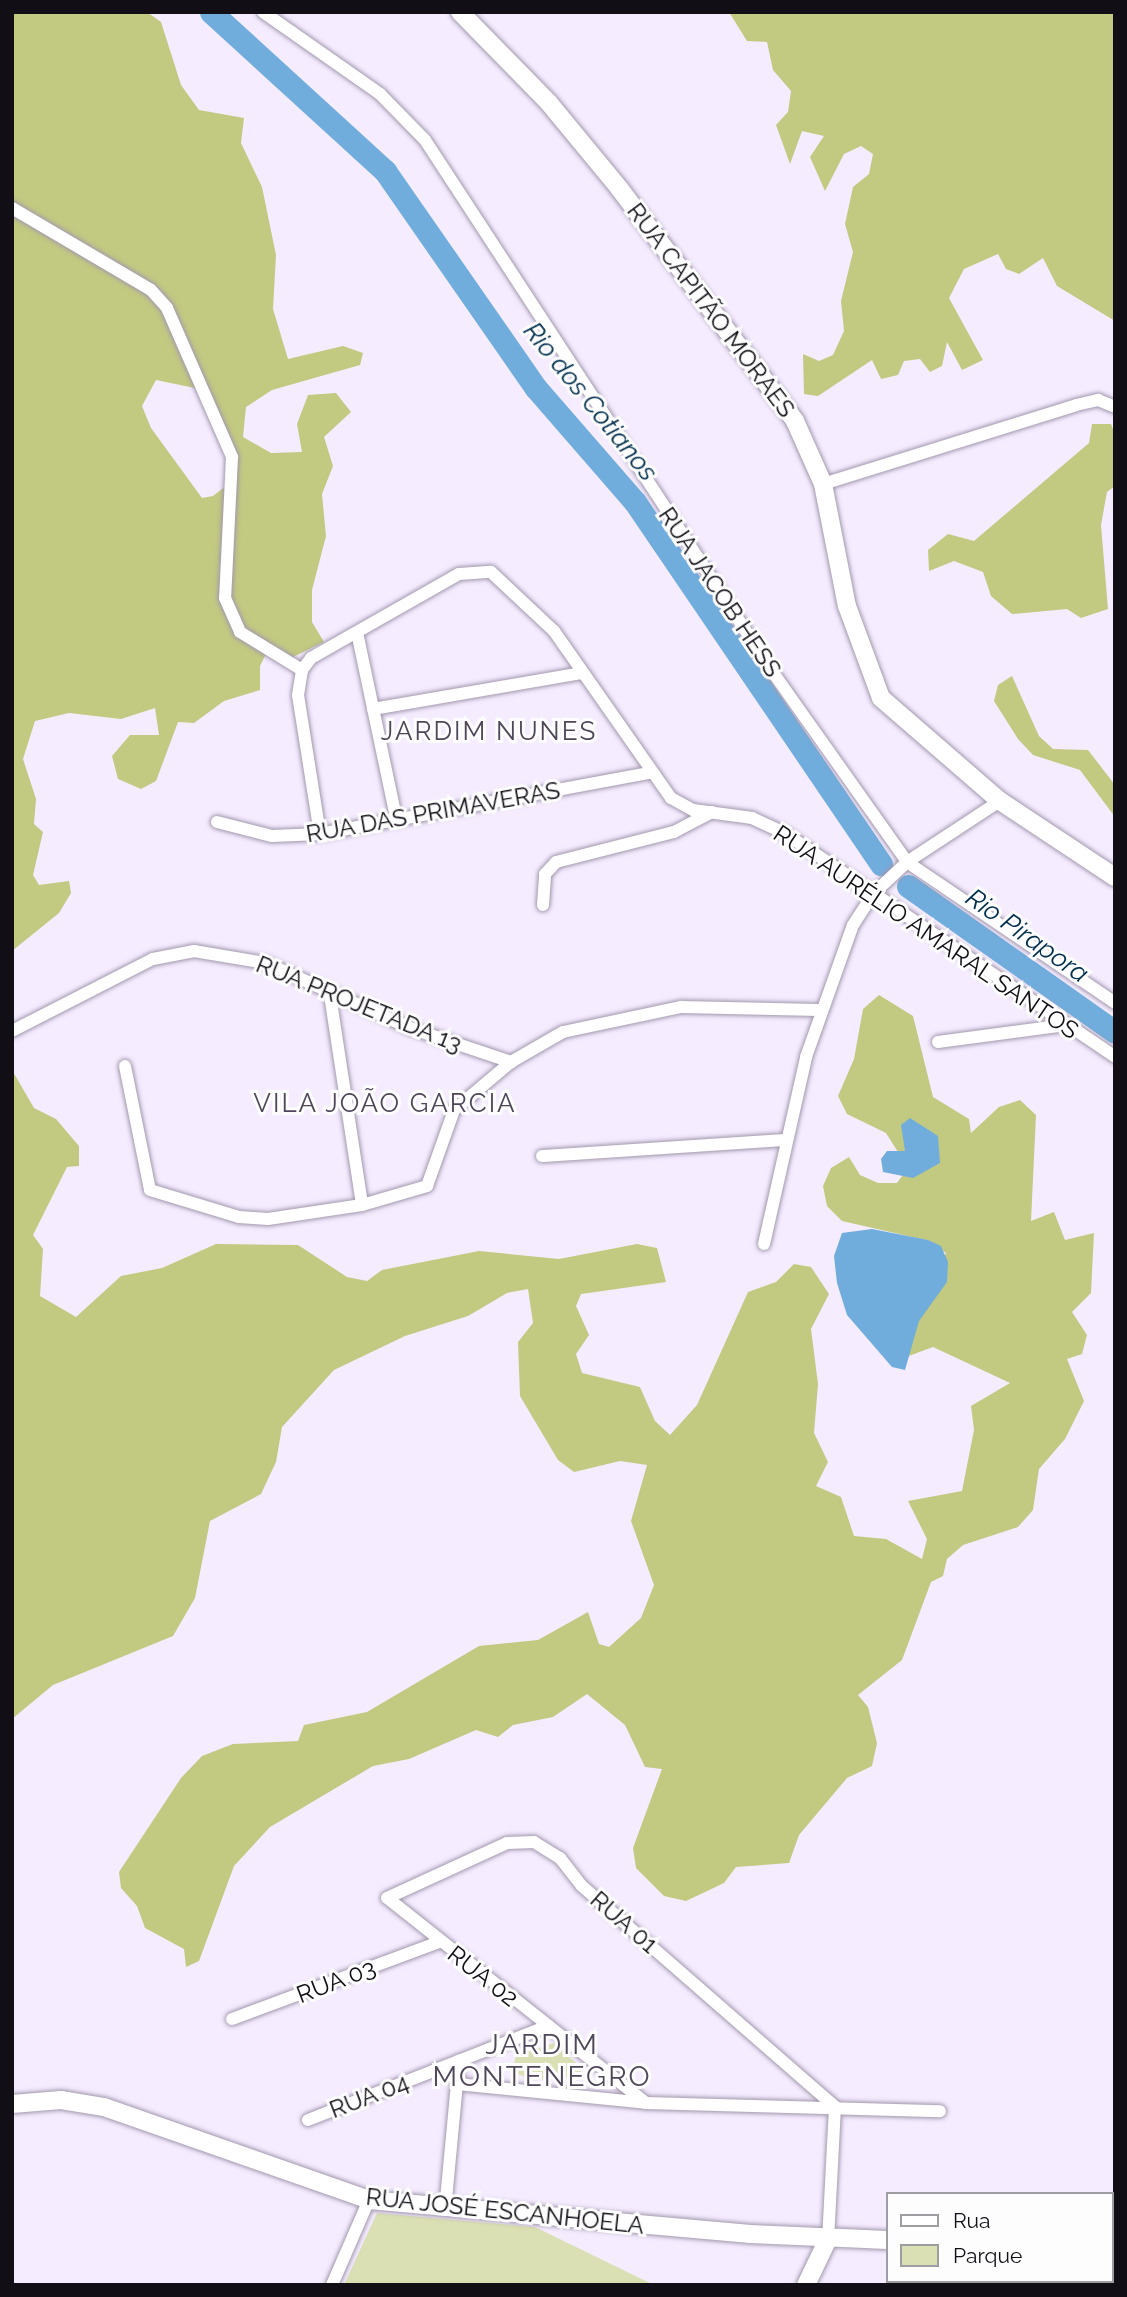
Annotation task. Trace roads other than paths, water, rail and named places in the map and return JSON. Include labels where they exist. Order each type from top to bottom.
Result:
[{"type":"street","name":"RUA JACOB HESS","points":[[263,12],[380,94],[425,140],[764,660],[907,862],[1115,1003]]},
{"type":"street","name":"RUA CAPITÃO MORAES","points":[[460,12],[549,103],[768,381],[823,484],[847,606],[881,698],[1000,801],[1115,877]]},
{"type":"street","points":[[12,208],[151,290],[167,308],[232,457],[228,612],[240,632],[302,670],[298,695],[320,834]]},
{"type":"street","points":[[823,484],[1076,405],[1098,400],[1115,407]]},
{"type":"street","name":"RUA AURÉLIO AMARAL SANTOS","points":[[302,670],[311,658],[358,637],[459,575],[491,572],[524,597],[581,673],[649,773],[681,806],[752,818],[786,834],[1115,1056]]},
{"type":"street","points":[[358,637],[396,818]]},
{"type":"street","points":[[373,709],[581,673]]},
{"type":"street","name":"RUA DAS PRIMAVERAS","points":[[217,822],[272,836],[320,834],[649,773]]},
{"type":"street","points":[[764,1244],[785,1139],[819,1010],[873,894],[907,862],[1000,801]]},
{"type":"street","points":[[543,905],[545,874],[556,862],[674,832],[712,812]]},
{"type":"street","name":"RUA PROJETADA 13","points":[[12,1031],[153,960],[194,951],[266,963],[330,995],[511,1062]]},
{"type":"street","points":[[330,995],[362,1205]]},
{"type":"street","points":[[125,1066],[147,1182],[156,1195],[268,1219],[362,1205],[427,1186],[454,1110],[511,1062],[563,1032],[617,1017],[681,1007],[819,1010]]},
{"type":"street","points":[[939,1042],[1066,1025]]},
{"type":"street","points":[[542,1156],[785,1139]]},
{"type":"street","name":"RUA 01","points":[[387,1898],[507,1843],[534,1842],[560,1858],[582,1886],[835,2107]]},
{"type":"street","name":"RUA 02","points":[[387,1898],[439,1942],[646,2103]]},
{"type":"street","name":"RUA 03","points":[[232,2020],[439,1942]]},
{"type":"street","name":"RUA 04","points":[[308,2120],[548,2026]]},
{"type":"street","points":[[445,2210],[459,2061]]},
{"type":"street","points":[[457,2084],[646,2103],[940,2111]]},
{"type":"street","name":"RUA JOSÉ ESCANHOELA","points":[[12,2104],[61,2100],[104,2107],[369,2200],[445,2210],[828,2239],[886,2240]]},
{"type":"street","points":[[806,2285],[828,2239],[835,2107]]},
{"type":"street","points":[[332,2285],[369,2200]]},
{"type":"water","points":[[910,1118],[938,1136],[940,1163],[913,1178],[883,1172],[881,1159],[887,1151],[905,1151],[901,1125]]},
{"type":"water","points":[[872,1229],[928,1240],[941,1246],[948,1262],[947,1282],[919,1321],[905,1370],[892,1367],[847,1315],[837,1283],[834,1256],[842,1233]]},
{"type":"waterway","name":"Rio dos Cotianos","points":[[211,12],[385,171],[535,387],[635,502],[881,864]]},
{"type":"waterway","name":"Rio Pirapora","points":[[908,886],[1115,1032]]},
{"type":"district","name":"JARDIM NUNES","points":[[489,732]]},
{"type":"district","name":"VILA JOÃO GARCIA","points":[[385,1104]]},
{"type":"district","name":"JARDIM MONTENEGRO","points":[[542,2061]]}]
